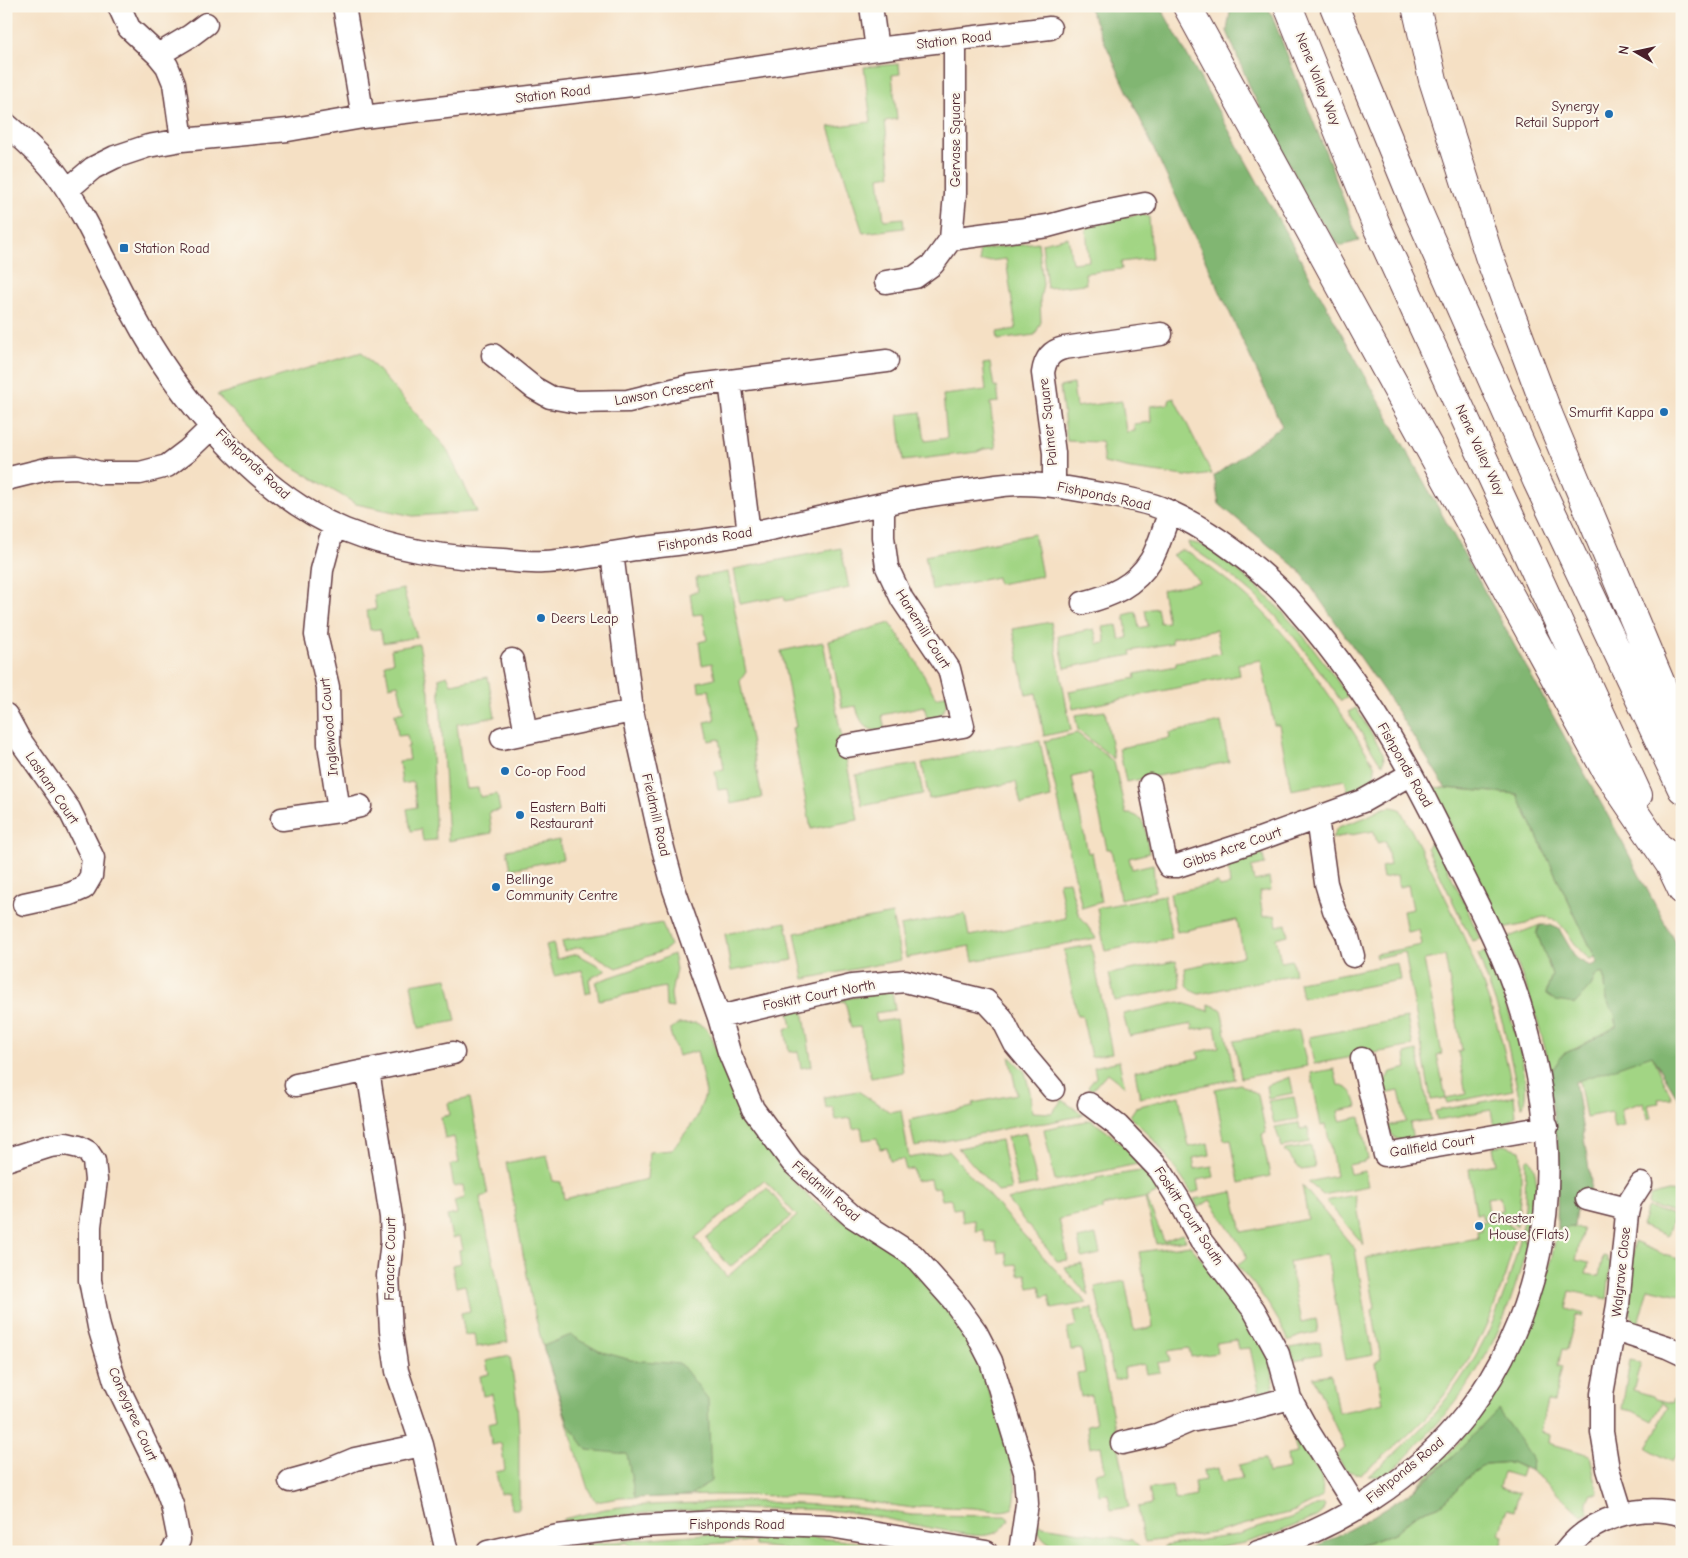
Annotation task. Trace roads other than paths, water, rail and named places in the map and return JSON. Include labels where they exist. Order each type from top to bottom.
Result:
[{"type":"highway","points":[[1187,6],[1604,769],[1676,878]]},
{"type":"highway","name":"Nene Valley Way","points":[[1288,6],[1378,229],[1676,878]]},
{"type":"highway","points":[[1334,6],[1417,209],[1533,472],[1682,789]]},
{"type":"highway","points":[[1416,6],[1434,80],[1489,256],[1549,416],[1682,734]]},
{"type":"street","points":[[119,6],[129,28],[167,66],[174,83],[182,140]]},
{"type":"street","points":[[344,6],[363,117]]},
{"type":"street","points":[[871,6],[877,49]]},
{"type":"street","points":[[158,55],[206,24]]},
{"type":"street","name":"Station Road","points":[[67,190],[93,168],[115,157],[148,146],[182,140],[288,130],[363,117],[640,84],[877,49],[1050,28]]},
{"type":"street","name":"Gervase Square","points":[[951,239],[955,194],[955,40]]},
{"type":"street","name":"Fishponds Road","points":[[6,124],[48,164],[67,190],[98,245],[132,314],[155,352],[187,397],[235,452],[290,500],[336,526],[405,549],[447,556],[544,562],[749,533],[922,495],[1016,484],[1054,485],[1119,497],[1170,512],[1238,553],[1281,590],[1330,648],[1372,709],[1431,810],[1494,939],[1518,999],[1536,1065],[1547,1127],[1549,1194],[1540,1250],[1530,1293],[1515,1331],[1495,1372],[1468,1412],[1443,1440],[1390,1487],[1357,1509],[1308,1534],[1258,1552]]},
{"type":"street","points":[[886,282],[915,277],[933,264],[951,239],[1048,226],[1089,215],[1145,204]]},
{"type":"street","name":"Palmer Square","points":[[1054,485],[1054,453],[1043,373],[1047,358],[1064,348],[1161,334]]},
{"type":"street","name":"Lawson Crescent","points":[[493,354],[534,388],[550,397],[577,402],[628,401],[689,386],[887,361]]},
{"type":"street","name":"Lawson Crescent","points":[[730,381],[749,533]]},
{"type":"street","points":[[6,479],[51,468],[77,467],[100,473],[140,473],[167,466],[188,450],[212,427]]},
{"type":"street","name":"Hanemill Court","points":[[847,746],[963,726],[949,669],[902,599],[887,567],[883,537],[883,504]]},
{"type":"street","points":[[1083,603],[1099,599],[1122,589],[1136,577],[1151,559],[1170,512]]},
{"type":"street","name":"Inglewood Court","points":[[282,819],[350,809],[328,744],[328,687],[316,635],[322,570],[336,526]]},
{"type":"street","name":"Fieldmill Road","points":[[612,553],[632,711],[661,841],[674,889],[719,1017],[729,1052],[753,1109],[792,1162],[852,1216],[913,1255],[953,1300],[976,1332],[991,1361],[1025,1472],[1027,1504],[1020,1552]]},
{"type":"street","points":[[512,660],[526,733]]},
{"type":"street","points":[[502,738],[632,711]]},
{"type":"street","name":"Lasham Court","points":[[6,715],[19,739],[69,809],[93,858],[91,876],[84,888],[70,894],[24,904]]},
{"type":"street","name":"Gibbs Acre Court","points":[[1150,784],[1165,859],[1169,866],[1176,866],[1254,841],[1363,801],[1411,774]]},
{"type":"street","points":[[1316,818],[1326,883],[1334,910],[1347,934],[1353,956]]},
{"type":"street","name":"Foskitt Court North","points":[[719,1017],[852,986],[905,981],[986,1001],[1002,1018],[1015,1044],[1053,1090]]},
{"type":"street","points":[[296,1085],[453,1054]]},
{"type":"street","name":"Gallfield Court","points":[[1362,1059],[1385,1155],[1547,1127]]},
{"type":"street","name":"Faracre Court","points":[[368,1071],[392,1217],[392,1241],[388,1276],[391,1331],[399,1380],[422,1445],[447,1552]]},
{"type":"street","name":"Foskitt Court South","points":[[1089,1104],[1118,1126],[1160,1170],[1202,1241],[1254,1310],[1278,1354],[1290,1398],[1357,1509]]},
{"type":"street","name":"Coneygree Court","points":[[6,1160],[50,1146],[66,1144],[79,1147],[88,1152],[94,1161],[96,1180],[90,1226],[90,1280],[99,1327],[115,1381],[161,1475],[172,1505],[179,1540],[172,1552]]},
{"type":"street","name":"Walgrave Close","points":[[1622,1514],[1608,1468],[1602,1432],[1602,1394],[1615,1330],[1627,1214],[1630,1201],[1641,1184]]},
{"type":"street","name":"Walgrave Close","points":[[1587,1199],[1619,1207],[1627,1214]]},
{"type":"street","name":"Walgrave Close","points":[[1615,1330],[1667,1347],[1682,1354]]},
{"type":"street","points":[[1122,1443],[1157,1435],[1190,1421],[1234,1413],[1290,1398]]},
{"type":"street","points":[[290,1481],[326,1471],[355,1459],[422,1445]]},
{"type":"street","points":[[1565,1552],[1578,1537],[1622,1514],[1657,1510],[1682,1514]]},
{"type":"street","name":"Fishponds Road","points":[[488,1552],[558,1536],[642,1526],[720,1522],[830,1526],[986,1552]]},
{"type":"place","name":"Synergy Retail Support","points":[[1609,114]]},
{"type":"place","name":"Station Road","points":[[124,248]]},
{"type":"place","name":"Smurfit Kappa","points":[[1664,412]]},
{"type":"place","name":"Deers Leap","points":[[541,618]]},
{"type":"place","name":"Co-op Food","points":[[505,771]]},
{"type":"place","name":"Eastern Balti Restaurant","points":[[520,815]]},
{"type":"place","name":"Bellinge Community Centre","points":[[496,887]]},
{"type":"place","name":"Chester House (Flats)","points":[[1479,1226]]}]
